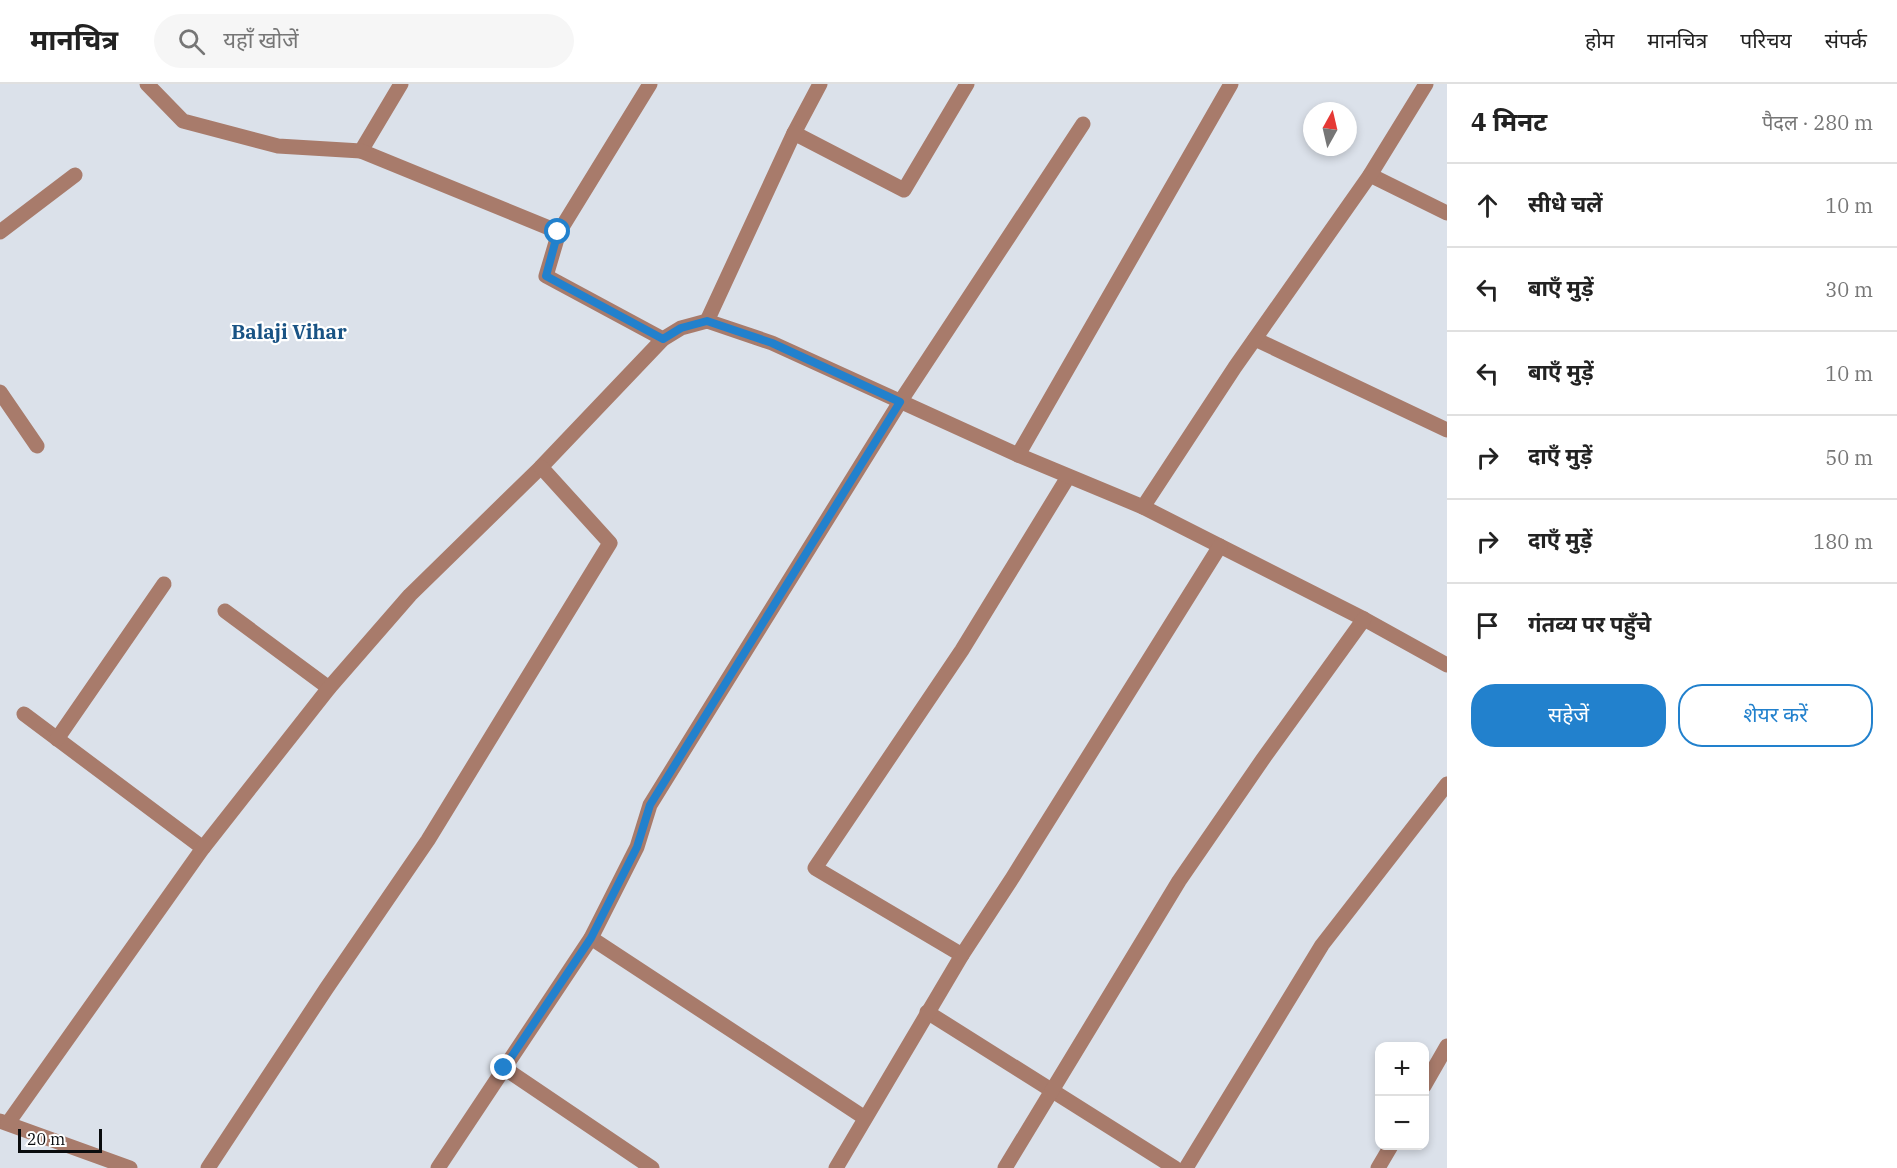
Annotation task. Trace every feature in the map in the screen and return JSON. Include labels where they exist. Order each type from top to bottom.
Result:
[{"type":"street","points":[[147,84],[183,121],[278,146],[361,151],[558,232]]},
{"type":"street","points":[[361,151],[401,84]]},
{"type":"street","points":[[650,84],[558,232],[546,276],[663,339]]},
{"type":"street","points":[[707,321],[794,133],[820,84]]},
{"type":"street","points":[[794,133],[904,190],[968,84]]},
{"type":"street","points":[[1018,455],[1231,84]]},
{"type":"street","points":[[1143,507],[1255,339],[1370,175],[1422,85]]},
{"type":"street","points":[[438,1168],[591,938],[637,847],[650,805],[900,402],[1083,124]]},
{"type":"street","points":[[0,232],[75,175]]},
{"type":"street","points":[[1370,175],[1447,213]]},
{"type":"street","points":[[130,1168],[4,1122],[203,848],[329,688],[410,595],[541,467],[663,339],[681,328],[707,321],[772,343],[1018,455],[1143,507],[1364,618],[1447,665]]},
{"type":"street","points":[[1255,339],[1447,430]]},
{"type":"street","points":[[0,392],[37,446]]},
{"type":"street","points":[[208,1168],[326,989],[429,840],[610,543],[541,467]]},
{"type":"street","points":[[962,955],[815,868],[962,650],[1068,477]]},
{"type":"street","points":[[836,1168],[962,955],[1220,546]]},
{"type":"street","points":[[57,739],[164,584]]},
{"type":"street","points":[[225,611],[329,688]]},
{"type":"street","points":[[1005,1168],[1179,881],[1364,618]]},
{"type":"street","points":[[24,714],[203,848]]},
{"type":"street","points":[[1186,1168],[1322,945],[1447,784]]},
{"type":"street","points":[[591,938],[866,1118]]},
{"type":"street","points":[[927,1012],[1175,1168]]},
{"type":"street","points":[[1429,1079],[1447,1047]]},
{"type":"street","points":[[504,1068],[652,1168]]},
{"type":"street","points":[[1378,1168],[1389,1150]]},
{"type":"district","name":"Balaji Vihar","points":[[289,331]]},
{"type":"route","points":[[504,1068],[591,938],[637,847],[650,805],[900,402],[772,343],[707,321],[681,328],[663,339],[546,276],[558,232]]}]
